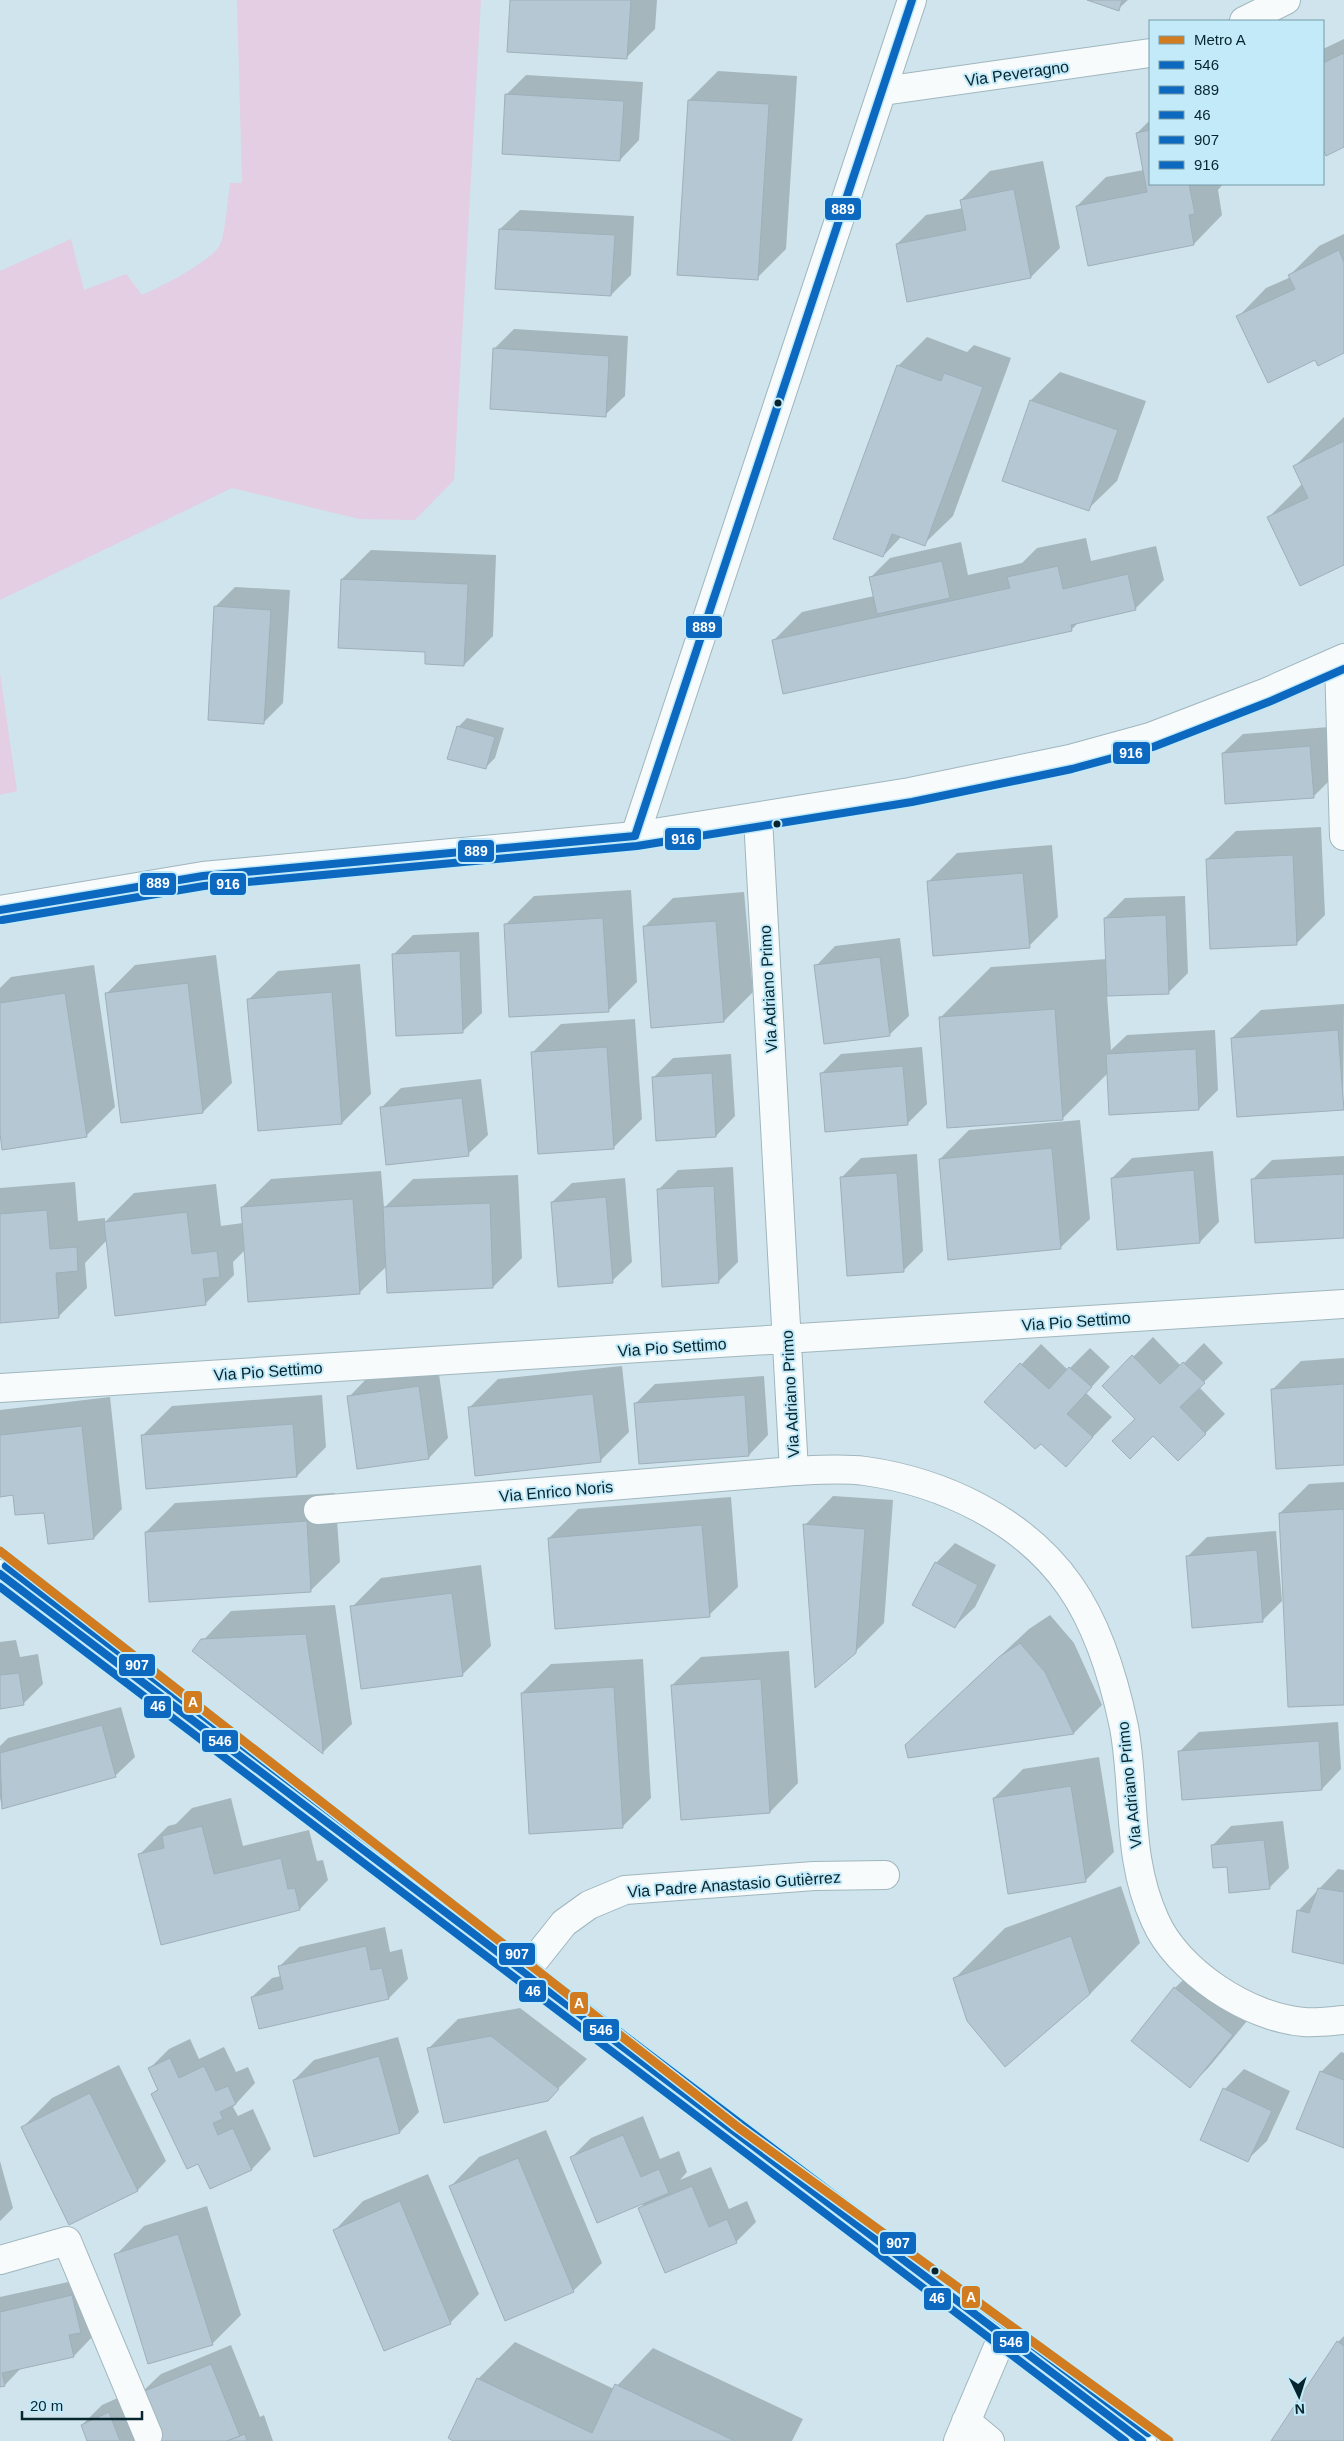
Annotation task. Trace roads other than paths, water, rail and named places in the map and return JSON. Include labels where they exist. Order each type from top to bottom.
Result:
[{"type":"street","points":[[635,836],[912,0]]},
{"type":"street","points":[[1246,20],[1286,0]]},
{"type":"street","name":"Via Peveragno","points":[[883,91],[1149,53]]},
{"type":"street","points":[[0,910],[203,876],[635,836],[758,818],[910,792],[1061,761],[1117,747],[1189,723],[1341,660],[1344,836]]},
{"type":"street","name":"Via Adriano Primo","points":[[758,818],[794,1471],[863,1471],[918,1482],[974,1504],[1004,1522],[1037,1548],[1071,1587],[1105,1658],[1124,1727],[1132,1830],[1136,1855],[1155,1920],[1168,1942],[1188,1965],[1201,1975],[1234,1999],[1260,2012],[1304,2022],[1344,2020]]},
{"type":"street","name":"Via Pio Settimo","points":[[0,1388],[1344,1304]]},
{"type":"street","name":"Via Enrico Noris","points":[[318,1510],[794,1471]]},
{"type":"street","points":[[0,1574],[1142,2441]]},
{"type":"street","name":"Via Padre Anastasio Gutièrrez","points":[[525,1972],[564,1923],[589,1905],[625,1890],[814,1876],[886,1875]]},
{"type":"street","points":[[0,2260],[67,2242],[148,2435]]},
{"type":"street","points":[[990,2441],[962,2431],[1003,2335]]},
{"type":"metro line","name":"A","points":[[0,1551],[739,2128],[1169,2441]]}]
